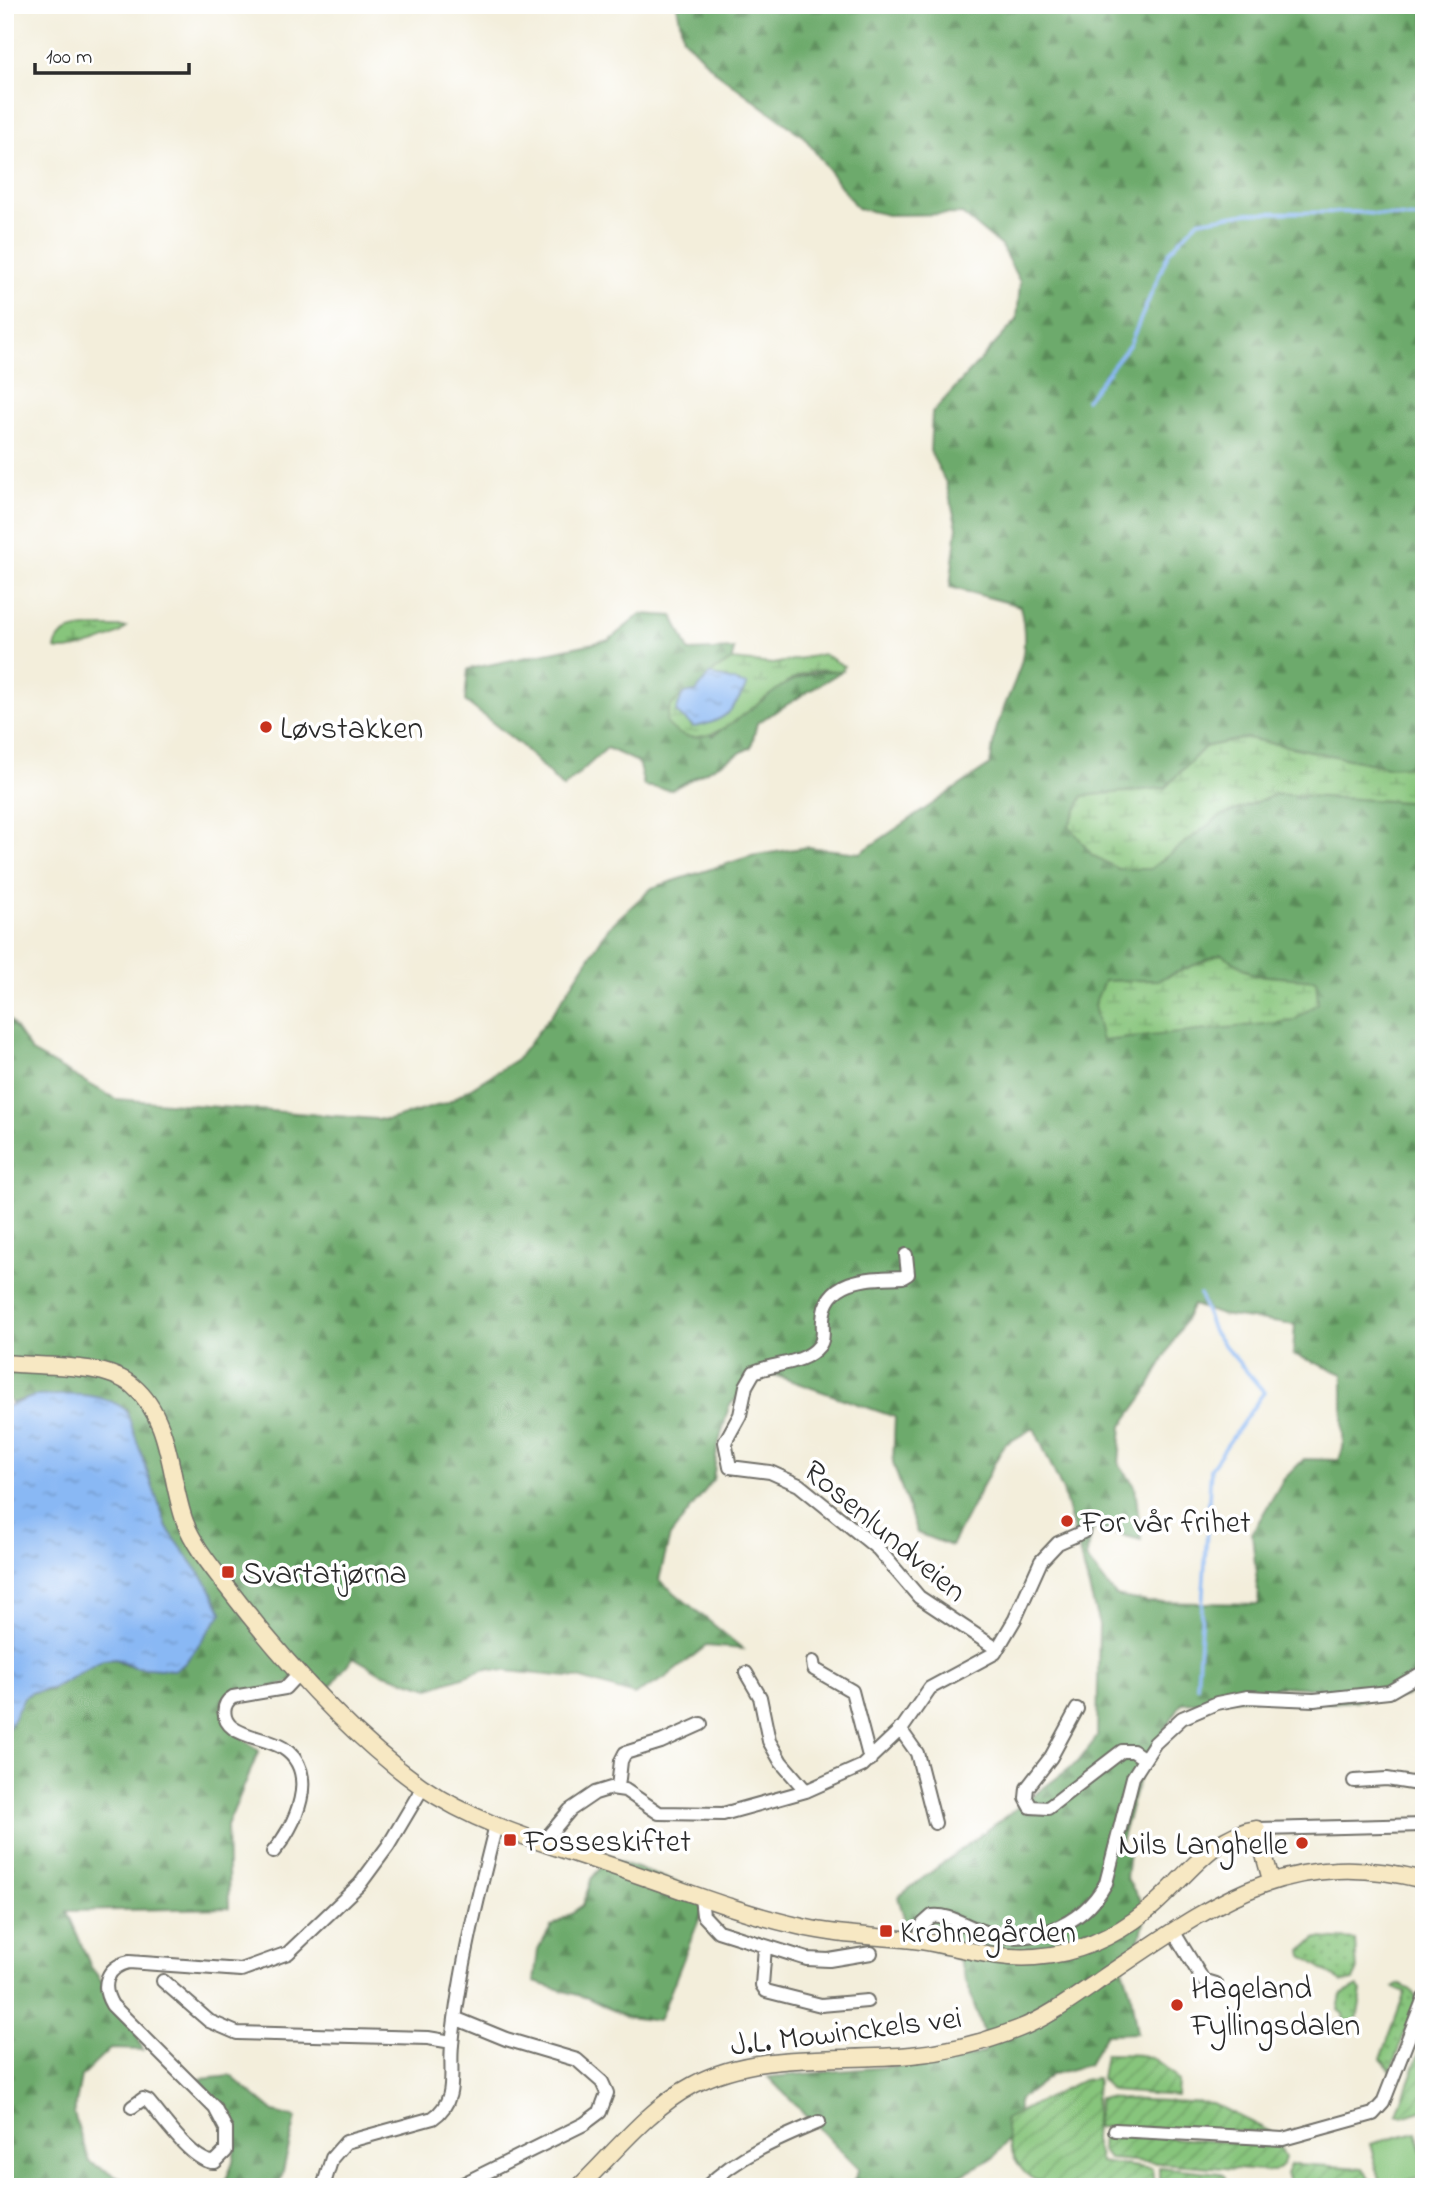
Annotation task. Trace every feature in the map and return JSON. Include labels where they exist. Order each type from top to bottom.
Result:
[{"type":"main road","points":[[5,1363],[93,1371],[113,1375],[134,1387],[147,1403],[166,1441],[186,1522],[196,1544],[237,1601],[299,1673],[361,1737],[423,1787],[496,1825],[701,1898],[796,1926],[918,1941],[1011,1957],[1054,1955],[1103,1939],[1148,1910],[1229,1836],[1263,1828],[1276,1879]]},
{"type":"main road","name":"J.L. Mowinckels vei","points":[[579,2187],[666,2102],[692,2085],[724,2072],[753,2065],[912,2055],[988,2039],[1040,2019],[1219,1901],[1276,1879],[1346,1870],[1379,1872],[1424,1880]]},
{"type":"street","name":"Rosenlundveien","points":[[906,1255],[909,1268],[903,1277],[850,1282],[831,1295],[824,1307],[823,1336],[818,1347],[788,1363],[754,1372],[746,1386],[740,1415],[725,1442],[726,1455],[730,1467],[770,1472],[799,1485],[878,1549],[919,1597],[998,1649]]},
{"type":"street","points":[[618,1787],[653,1812],[732,1812],[806,1791],[870,1760],[900,1729],[930,1688],[950,1675],[988,1658],[998,1649],[1041,1560],[1058,1543],[1083,1532]]},
{"type":"street","points":[[813,1662],[814,1669],[852,1691],[870,1760]]},
{"type":"street","points":[[918,1941],[923,1924],[932,1916],[947,1916],[976,1930],[1010,1938],[1046,1933],[1077,1916],[1100,1894],[1106,1883],[1133,1777],[1143,1758],[1182,1718],[1217,1703],[1248,1697],[1314,1700],[1389,1692],[1424,1672]]},
{"type":"street","points":[[273,1852],[293,1821],[301,1798],[300,1770],[293,1756],[280,1747],[231,1726],[225,1718],[224,1709],[233,1697],[285,1688],[299,1673]]},
{"type":"street","points":[[746,1673],[760,1697],[769,1741],[780,1762],[806,1791]]},
{"type":"street","points":[[1077,1709],[1051,1757],[1027,1788],[1026,1798],[1031,1807],[1048,1808],[1122,1751],[1133,1751],[1143,1758]]},
{"type":"street","points":[[618,1787],[621,1761],[625,1753],[674,1737],[701,1724]]},
{"type":"street","points":[[900,1729],[917,1753],[935,1823]]},
{"type":"street","points":[[1354,1781],[1387,1779],[1424,1785]]},
{"type":"street","points":[[132,2106],[143,2099],[148,2101],[190,2151],[205,2162],[215,2162],[226,2151],[226,2129],[215,2108],[111,2004],[105,1982],[111,1972],[129,1962],[241,1970],[288,1953],[360,1884],[394,1837],[423,1787]]},
{"type":"street","points":[[544,1842],[570,1810],[595,1793],[618,1787]]},
{"type":"street","points":[[323,2187],[332,2158],[346,2142],[433,2118],[445,2110],[451,2093],[452,2042],[473,1922],[496,1825]]},
{"type":"street","points":[[1263,1828],[1424,1825]]},
{"type":"street","points":[[701,1898],[703,1915],[718,1930],[765,1947],[818,1960],[871,1953]]},
{"type":"street","points":[[1173,1931],[1203,1980],[1216,1984]]},
{"type":"street","points":[[765,1947],[762,1985],[766,1991],[821,2005],[867,2001]]},
{"type":"street","points":[[163,1981],[209,2021],[237,2034],[428,2038],[452,2042]]},
{"type":"street","points":[[1115,2130],[1283,2139],[1373,2114],[1383,2103],[1424,1998]]},
{"type":"street","points":[[457,2019],[506,2039],[577,2060],[602,2082],[607,2093],[600,2112],[584,2124],[463,2184]]},
{"type":"street","points":[[706,2187],[728,2165],[773,2141],[819,2122]]},
{"type":"green space","points":[[677,5],[1424,5],[1424,765],[1387,767],[1246,738],[1205,747],[1165,788],[1083,796],[1118,869],[1150,869],[1219,817],[1276,794],[1424,803],[1424,1688],[1412,1690],[1406,1696],[1331,1703],[1325,1702],[1313,1688],[1277,1686],[1262,1697],[1182,1703],[1144,1761],[1120,1845],[1129,1853],[1126,1878],[1147,1910],[1140,1939],[1122,1965],[1130,1990],[1137,2033],[1106,2034],[1088,2065],[1053,2074],[1020,2099],[1012,2135],[993,2158],[937,2187],[851,2187],[859,2169],[768,2077],[955,2061],[985,2052],[983,2031],[959,1960],[911,1942],[898,1897],[1078,1762],[1097,1737],[1099,1625],[1063,1491],[1034,1428],[1004,1445],[951,1546],[917,1533],[893,1463],[895,1417],[763,1371],[729,1406],[717,1450],[713,1480],[670,1536],[659,1580],[743,1649],[706,1646],[664,1679],[634,1695],[578,1678],[486,1669],[430,1688],[381,1673],[353,1657],[327,1691],[292,1682],[222,1699],[230,1728],[259,1751],[227,1826],[229,1908],[67,1911],[91,1967],[128,2015],[143,2050],[110,2049],[81,2077],[74,2114],[89,2162],[138,2187],[5,2187],[5,1735],[24,1697],[33,1692],[51,1689],[103,1660],[116,1659],[125,1665],[174,1670],[185,1663],[222,1612],[167,1528],[126,1410],[35,1396],[11,1403],[5,1393],[5,1013],[32,1052],[116,1099],[388,1120],[447,1103],[517,1059],[557,1007],[609,927],[652,888],[751,856],[807,847],[860,853],[990,765],[997,727],[1023,656],[1020,606],[950,587],[957,527],[946,483],[930,451],[932,413],[1017,320],[1020,282],[1001,246],[962,214],[888,215],[857,208],[804,137],[717,73],[683,38]],"holes":[[[1221,954],[1254,975],[1316,980],[1153,1035],[1102,1041],[1104,981],[1159,980]],[[1193,1305],[1221,1315],[1295,1325],[1293,1354],[1343,1374],[1343,1448],[1339,1460],[1304,1459],[1283,1480],[1252,1533],[1259,1604],[1147,1602],[1116,1596],[1086,1558],[1093,1528],[1141,1540],[1135,1486],[1119,1464],[1122,1426],[1145,1394]]]},
{"type":"green space","points":[[641,614],[673,616],[689,651],[734,649],[732,660],[710,674],[696,692],[683,695],[713,736],[757,702],[789,682],[824,671],[842,671],[757,723],[751,747],[671,790],[644,786],[638,762],[607,748],[563,788],[522,746],[465,701],[468,669],[609,640]]},
{"type":"green space","points":[[96,627],[126,627],[113,636],[92,644],[55,649],[60,637],[65,633]]},
{"type":"green space","points":[[823,654],[844,666],[842,671],[827,670],[804,674],[788,682],[716,732],[698,737],[681,735],[666,722],[670,707],[683,694],[677,712],[727,679],[710,674],[732,660],[773,664]]},
{"type":"green space","points":[[1246,738],[1387,767],[1424,765],[1424,803],[1276,794],[1219,817],[1150,869],[1118,869],[1092,855],[1069,825],[1083,796],[1165,788],[1205,747]]},
{"type":"green space","points":[[1221,954],[1254,975],[1316,980],[1318,1003],[1293,1021],[1102,1041],[1094,1005],[1104,981],[1159,980]]},
{"type":"green space","points":[[609,1858],[709,1894],[659,2021],[626,2017],[588,1998],[534,1982],[538,1950],[551,1927],[583,1905],[591,1879]]},
{"type":"green space","points":[[1317,1938],[1355,1940],[1357,1972],[1353,1980],[1342,1982],[1303,1956],[1302,1950]]},
{"type":"green space","points":[[1399,1984],[1411,1990],[1417,1999],[1391,2070],[1381,2059],[1405,1992],[1394,1987]]},
{"type":"green space","points":[[1358,1986],[1362,1991],[1357,2020],[1344,2024],[1343,2014],[1338,2010],[1341,1995]]},
{"type":"green space","points":[[1424,2039],[1424,2110],[1403,2117],[1397,2114]]},
{"type":"green space","points":[[1105,2054],[1138,2055],[1154,2059],[1178,2081],[1177,2096],[1111,2091],[1101,2079]]},
{"type":"green space","points":[[231,2076],[274,2112],[296,2118],[279,2187],[221,2187],[234,2157],[232,2131],[200,2079]]},
{"type":"green space","points":[[1097,2078],[1094,2140],[1100,2162],[1152,2169],[1154,2187],[1090,2188],[1055,2185],[1030,2177],[1019,2166],[1009,2143],[1005,2119],[1083,2080]]},
{"type":"green space","points":[[1099,2098],[1212,2103],[1271,2132],[1096,2127]]},
{"type":"green space","points":[[1416,2132],[1424,2159],[1424,2176],[1382,2187],[1370,2144]]},
{"type":"green space","points":[[1106,2133],[1280,2146],[1285,2158],[1282,2166],[1274,2172],[1109,2159],[1101,2151],[1102,2135]]},
{"type":"green space","points":[[1290,2165],[1363,2168],[1374,2187],[1291,2187],[1286,2174]]},
{"type":"green space","points":[[1159,2167],[1220,2173],[1225,2177],[1225,2187],[1159,2187]]},
{"type":"water","points":[[710,674],[747,685],[727,714],[714,722],[694,727],[676,712],[683,694],[696,692]]},
{"type":"water","points":[[35,1396],[94,1397],[105,1399],[126,1410],[167,1528],[209,1586],[222,1613],[185,1663],[174,1670],[135,1667],[116,1659],[103,1660],[51,1689],[33,1692],[24,1697],[5,1735],[5,1407]]},
{"type":"waterway","points":[[1086,400],[1130,344],[1169,252],[1198,221],[1248,213],[1354,212],[1424,219]]},
{"type":"waterway","points":[[1197,1686],[1211,1468],[1264,1392],[1213,1332],[1200,1295]]},
{"type":"place","name":"Løvstakken","points":[[266,727]]},
{"type":"place","name":"For vår frihet","points":[[1067,1521]]},
{"type":"place","name":"Svartatjørna","points":[[228,1572]]},
{"type":"place","name":"Fosseskiftet","points":[[510,1840]]},
{"type":"place","name":"Nils Langhelle","points":[[1302,1843]]},
{"type":"place","name":"Krohnegården","points":[[886,1931]]},
{"type":"place","name":"Hageland Fyllingsdalen","points":[[1177,2005]]}]
